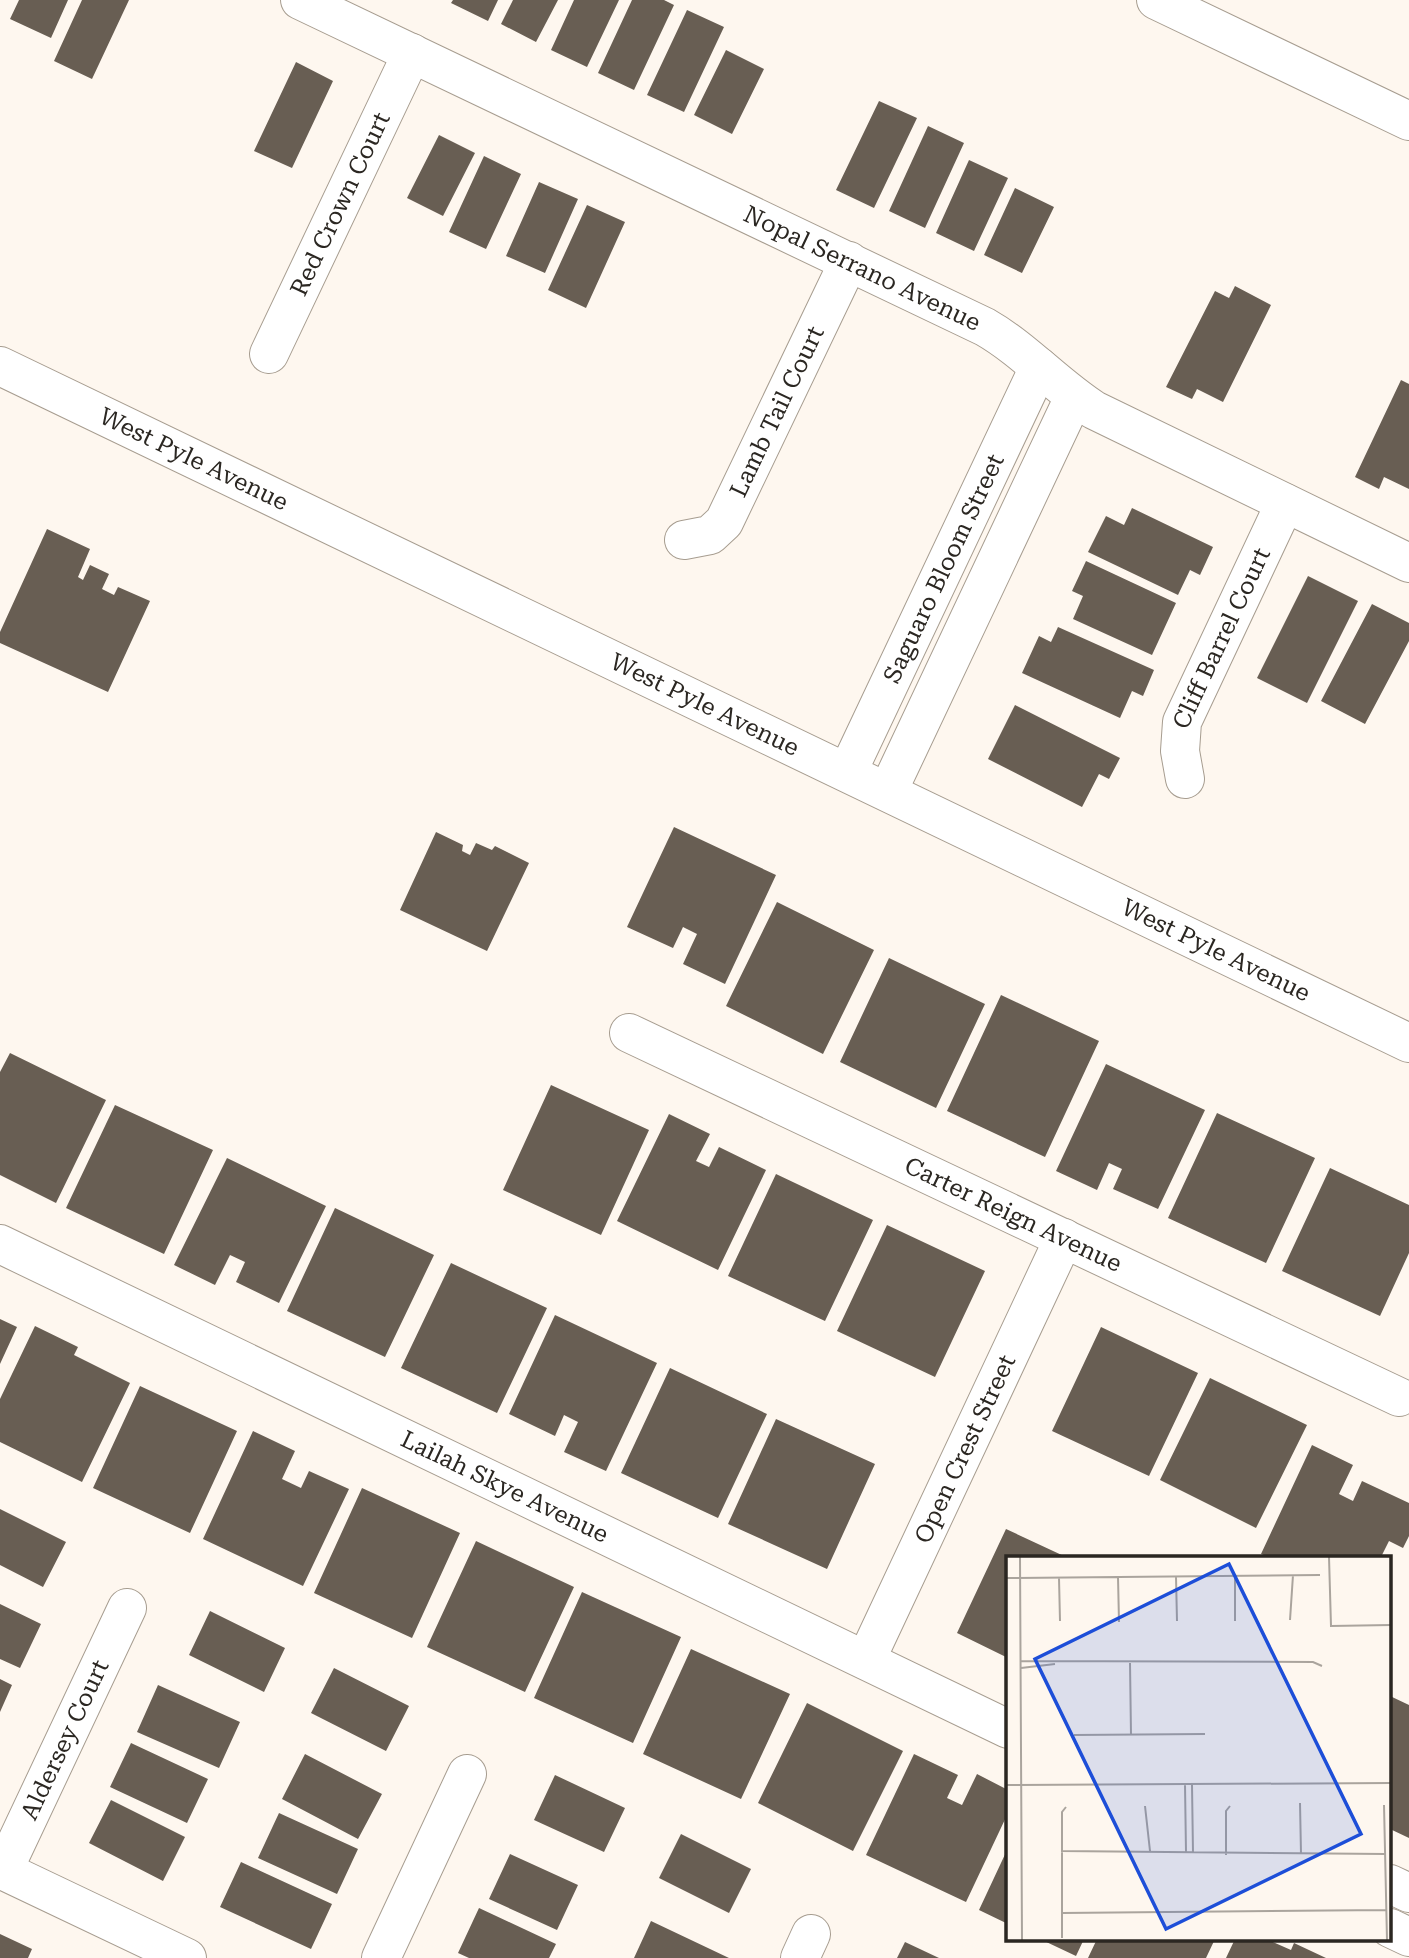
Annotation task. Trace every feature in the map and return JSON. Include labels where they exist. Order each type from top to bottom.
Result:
[{"type":"street","name":"Nopal Serrano Avenue","points":[[300,0],[985,327],[1011,342],[1074,397],[1094,410],[1409,563]]},
{"type":"street","points":[[1156,0],[1409,121]]},
{"type":"street","name":"Red Crown Court","points":[[269,354],[412,53]]},
{"type":"street","name":"Lamb Tail Court","points":[[684,540],[710,535],[724,522],[849,261]]},
{"type":"street","name":"West Pyle Avenue","points":[[0,366],[848,771],[1409,1043]]},
{"type":"street","name":"Saguaro Bloom Street","points":[[848,771],[1039,367]]},
{"type":"street","name":"Saguaro Bloom Street","points":[[888,791],[1074,397]]},
{"type":"street","points":[[987,477],[1027,496]]},
{"type":"street","name":"Cliff Barrel Court","points":[[1185,779],[1180,751],[1182,722],[1285,503]]},
{"type":"street","name":"Carter Reign Avenue","points":[[629,1033],[1399,1397]]},
{"type":"street","name":"Open Crest Street","points":[[866,1660],[1064,1238]]},
{"type":"street","name":"Lailah Skye Avenue","points":[[0,1244],[1006,1728]]},
{"type":"street","name":"Aldersey Court","points":[[1,1870],[127,1608]]},
{"type":"street","points":[[382,1958],[467,1774]]},
{"type":"street","points":[[1,1870],[187,1958]]},
{"type":"street","points":[[1392,1929],[1409,1937]]},
{"type":"building","points":[[19,0],[68,0],[51,38],[10,19]]},
{"type":"building","points":[[82,0],[129,0],[92,79],[54,61]]},
{"type":"building","points":[[453,0],[498,0],[488,21],[451,3]]},
{"type":"building","points":[[513,0],[558,0],[536,42],[501,24]]},
{"type":"building","points":[[574,0],[619,0],[587,67],[551,50]]},
{"type":"building","points":[[632,0],[664,0],[674,5],[634,90],[598,73]]},
{"type":"building","points":[[687,10],[724,27],[684,112],[647,95]]},
{"type":"building","points":[[726,50],[764,69],[732,134],[694,115]]},
{"type":"building","points":[[296,62],[333,81],[292,168],[254,151]]},
{"type":"building","points":[[879,101],[917,118],[874,208],[836,190]]},
{"type":"building","points":[[928,126],[964,143],[925,228],[889,211]]},
{"type":"building","points":[[439,135],[475,153],[443,216],[407,198]]},
{"type":"building","points":[[484,156],[521,174],[486,249],[449,232]]},
{"type":"building","points":[[969,160],[1008,178],[974,251],[936,233]]},
{"type":"building","points":[[539,182],[578,199],[545,273],[506,256]]},
{"type":"building","points":[[1015,188],[1054,207],[1022,273],[984,255]]},
{"type":"building","points":[[587,205],[625,222],[586,308],[548,290]]},
{"type":"building","points":[[1235,286],[1271,305],[1223,402],[1197,389],[1192,399],[1166,387],[1215,291],[1229,298]]},
{"type":"building","points":[[1401,380],[1409,384],[1409,489],[1384,477],[1379,489],[1355,477]]},
{"type":"building","points":[[1132,508],[1213,547],[1200,575],[1190,570],[1178,595],[1088,552],[1106,516],[1124,525]]},
{"type":"building","points":[[47,529],[90,549],[78,577],[83,580],[90,565],[109,574],[102,589],[114,595],[118,587],[150,601],[108,692],[0,643],[0,632]]},
{"type":"building","points":[[1086,561],[1176,603],[1152,655],[1073,619],[1083,596],[1072,591]]},
{"type":"building","points":[[1308,576],[1358,601],[1307,703],[1257,678]]},
{"type":"building","points":[[1372,604],[1409,623],[1409,641],[1365,724],[1321,701]]},
{"type":"building","points":[[1058,627],[1154,670],[1143,696],[1132,691],[1120,718],[1022,673],[1039,636],[1051,642]]},
{"type":"building","points":[[1015,705],[1120,758],[1109,779],[1099,774],[1082,807],[988,759]]},
{"type":"building","points":[[674,827],[776,875],[725,984],[683,964],[697,934],[683,927],[673,948],[627,927]]},
{"type":"building","points":[[436,832],[463,845],[462,851],[470,855],[476,843],[492,850],[495,846],[529,863],[487,951],[400,910]]},
{"type":"building","points":[[777,902],[874,950],[823,1054],[726,1006]]},
{"type":"building","points":[[889,958],[985,1004],[936,1108],[840,1062]]},
{"type":"building","points":[[1001,995],[1099,1041],[1045,1157],[947,1111]]},
{"type":"building","points":[[10,1053],[106,1100],[56,1203],[0,1175],[0,1072]]},
{"type":"building","points":[[1106,1064],[1205,1110],[1158,1209],[1113,1189],[1122,1169],[1109,1163],[1097,1190],[1056,1171]]},
{"type":"building","points":[[551,1085],[649,1130],[601,1235],[503,1190]]},
{"type":"building","points":[[115,1105],[213,1150],[164,1254],[66,1208]]},
{"type":"building","points":[[1217,1113],[1315,1158],[1266,1263],[1168,1218]]},
{"type":"building","points":[[669,1114],[710,1134],[696,1161],[709,1167],[719,1147],[766,1170],[718,1270],[617,1221]]},
{"type":"building","points":[[227,1158],[326,1206],[279,1303],[236,1282],[245,1262],[230,1255],[215,1285],[174,1265]]},
{"type":"building","points":[[1330,1168],[1409,1205],[1409,1253],[1380,1316],[1282,1271]]},
{"type":"building","points":[[776,1174],[873,1220],[825,1321],[728,1276]]},
{"type":"building","points":[[335,1208],[434,1255],[385,1357],[287,1311]]},
{"type":"building","points":[[887,1225],[985,1271],[935,1377],[837,1331]]},
{"type":"building","points":[[451,1263],[547,1308],[497,1413],[401,1368]]},
{"type":"building","points":[[555,1315],[657,1363],[606,1471],[564,1452],[578,1422],[564,1415],[555,1436],[509,1414]]},
{"type":"building","points":[[0,1319],[17,1327],[0,1364]]},
{"type":"building","points":[[35,1326],[78,1347],[74,1355],[130,1383],[82,1482],[0,1442],[0,1399]]},
{"type":"building","points":[[1101,1327],[1198,1373],[1149,1476],[1052,1431]]},
{"type":"building","points":[[670,1368],[767,1414],[718,1518],[621,1473]]},
{"type":"building","points":[[1210,1378],[1307,1425],[1256,1528],[1160,1480]]},
{"type":"building","points":[[140,1386],[237,1431],[190,1533],[93,1488]]},
{"type":"building","points":[[776,1419],[875,1464],[827,1569],[728,1524]]},
{"type":"building","points":[[253,1431],[295,1451],[282,1479],[301,1488],[309,1471],[349,1489],[303,1586],[203,1539]]},
{"type":"building","points":[[1312,1445],[1353,1465],[1339,1494],[1353,1501],[1362,1481],[1409,1503],[1409,1536],[1403,1548],[1389,1541],[1382,1556],[1261,1554]]},
{"type":"building","points":[[362,1488],[460,1533],[412,1638],[314,1593]]},
{"type":"building","points":[[0,1509],[66,1542],[43,1587],[0,1565]]},
{"type":"building","points":[[1006,1529],[1064,1556],[1006,1556],[1006,1657],[957,1633]]},
{"type":"building","points":[[476,1541],[574,1587],[525,1692],[427,1647]]},
{"type":"building","points":[[582,1592],[681,1637],[633,1743],[534,1698]]},
{"type":"building","points":[[0,1604],[41,1624],[20,1668],[0,1659]]},
{"type":"building","points":[[210,1611],[285,1648],[264,1692],[189,1655]]},
{"type":"building","points":[[691,1649],[790,1694],[741,1799],[643,1754]]},
{"type":"building","points":[[334,1668],[409,1706],[386,1751],[311,1713]]},
{"type":"building","points":[[0,1679],[12,1685],[0,1712]]},
{"type":"building","points":[[158,1685],[240,1722],[219,1768],[137,1732]]},
{"type":"building","points":[[1392,1697],[1409,1705],[1409,1838],[1392,1830]]},
{"type":"building","points":[[807,1703],[903,1751],[853,1851],[758,1803]]},
{"type":"building","points":[[131,1743],[208,1779],[187,1823],[110,1787]]},
{"type":"building","points":[[305,1754],[382,1794],[358,1839],[282,1799]]},
{"type":"building","points":[[914,1754],[958,1775],[947,1798],[962,1805],[977,1774],[1006,1789],[1006,1817],[966,1902],[866,1855]]},
{"type":"building","points":[[555,1775],[625,1808],[604,1852],[534,1820]]},
{"type":"building","points":[[111,1800],[185,1837],[163,1881],[89,1843]]},
{"type":"building","points":[[279,1813],[358,1849],[337,1894],[258,1858]]},
{"type":"building","points":[[681,1834],[751,1869],[729,1913],[659,1878]]},
{"type":"building","points":[[1006,1852],[1006,1923],[979,1910]]},
{"type":"building","points":[[510,1854],[578,1885],[557,1930],[489,1899]]},
{"type":"building","points":[[241,1862],[332,1904],[311,1949],[220,1907]]},
{"type":"building","points":[[479,1908],[556,1944],[549,1958],[469,1958],[458,1953]]},
{"type":"building","points":[[651,1921],[729,1958],[634,1958]]},
{"type":"building","points":[[0,1934],[32,1949],[28,1958],[0,1958]]},
{"type":"building","points":[[1042,1940],[1084,1940],[1076,1956]]},
{"type":"building","points":[[1097,1940],[1215,1940],[1206,1958],[1088,1958]]},
{"type":"building","points":[[1235,1940],[1268,1940],[1291,1950],[1294,1943],[1326,1958],[1226,1958]]},
{"type":"building","points":[[905,1942],[939,1958],[897,1958]]}]
